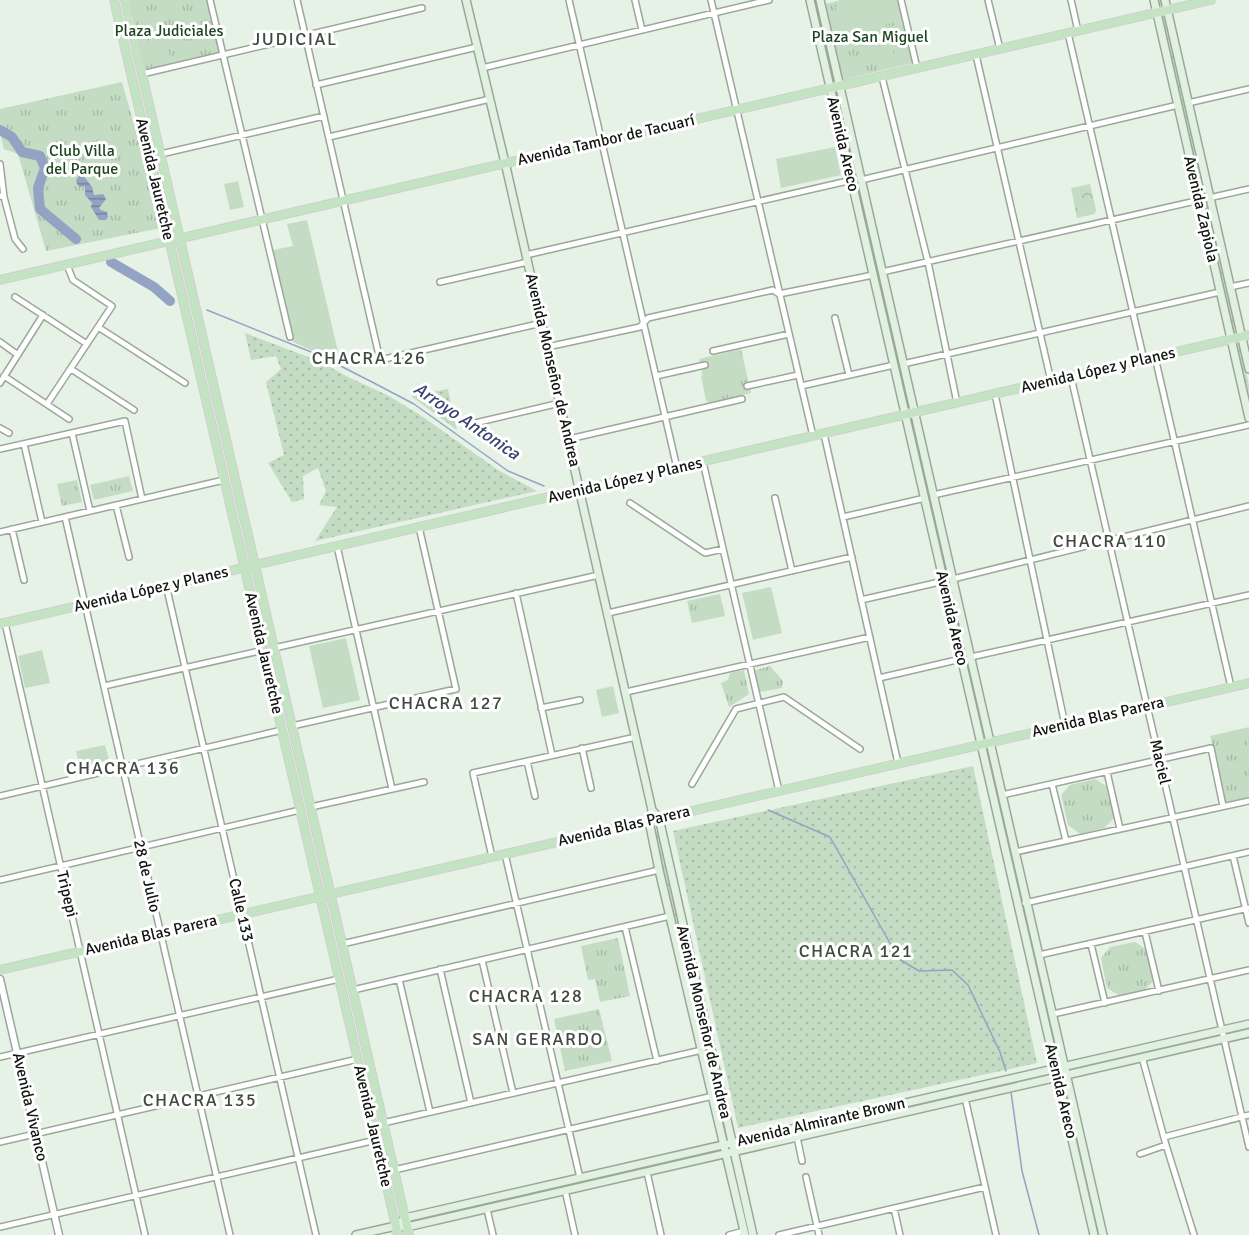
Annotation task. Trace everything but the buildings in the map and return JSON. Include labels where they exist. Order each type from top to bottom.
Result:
[{"type":"main road","name":"Avenida Jauretche","points":[[114,0],[398,1235]]},
{"type":"main road","name":"Avenida Jauretche","points":[[125,0],[408,1231]]},
{"type":"main road","name":"Avenida Monseñor de Andrea","points":[[466,0],[548,347],[636,737],[652,810],[649,821],[659,870],[712,1096],[728,1143]]},
{"type":"main road","name":"Avenida Areco","points":[[810,0],[861,180],[1103,1235]]},
{"type":"main road","name":"Avenida Areco","points":[[820,0],[852,180],[1094,1235]]},
{"type":"main road","name":"Avenida Zapiola","points":[[1154,0],[1249,418]]},
{"type":"main road","name":"Avenida Zapiola","points":[[1165,0],[1230,287],[1245,336],[1249,369]]},
{"type":"main road","name":"Avenida Tambor de Tacuarí","points":[[0,280],[1212,0]]},
{"type":"main road","name":"Avenida López y Planes","points":[[2,623],[1245,336]]},
{"type":"main road","name":"Avenida Blas Parera","points":[[0,970],[1249,683]]},
{"type":"main road","name":"Avenida Monseñor de Andrea","points":[[652,810],[659,818],[728,1143],[744,1233]]},
{"type":"main road","name":"Avenida Almirante Brown","points":[[356,1235],[396,1226],[405,1218],[1249,1024]]},
{"type":"main road","name":"Avenida Almirante Brown","points":[[396,1226],[408,1231],[565,1190],[1249,1033]]},
{"type":"main road","name":"Avenida Monseñor de Andrea","points":[[730,1153],[753,1235]]},
{"type":"street","points":[[210,0],[290,337]]},
{"type":"street","points":[[297,0],[380,360],[542,323]]},
{"type":"street","points":[[569,0],[677,468]]},
{"type":"street","points":[[635,0],[642,30]]},
{"type":"street","points":[[711,0],[813,436]]},
{"type":"street","points":[[482,68],[769,0]]},
{"type":"street","points":[[901,0],[917,68]]},
{"type":"street","points":[[988,0],[1000,49]]},
{"type":"street","points":[[1071,0],[1078,31]]},
{"type":"street","points":[[142,74],[422,8]]},
{"type":"street","points":[[1068,33],[1144,360]]},
{"type":"street","points":[[316,85],[477,47]]},
{"type":"street","points":[[976,55],[1051,381]]},
{"type":"street","points":[[882,76],[928,262],[957,403]]},
{"type":"street","points":[[1188,103],[1249,89]]},
{"type":"street","points":[[328,137],[490,99]]},
{"type":"street","points":[[861,180],[1178,105]]},
{"type":"street","points":[[161,154],[324,116]]},
{"type":"street","points":[[0,164],[2,197],[15,239],[23,249]]},
{"type":"street","points":[[440,282],[623,232],[852,180]]},
{"type":"street","points":[[882,272],[1249,189]]},
{"type":"street","points":[[47,404],[112,306],[73,280],[67,265]]},
{"type":"street","points":[[548,347],[640,327],[648,318],[773,290],[779,294],[873,274]]},
{"type":"street","points":[[1230,287],[1249,283]]},
{"type":"street","points":[[903,364],[1220,292]]},
{"type":"street","points":[[15,297],[87,344]]},
{"type":"street","points":[[0,383],[43,315]]},
{"type":"street","points":[[835,318],[849,375]]},
{"type":"street","points":[[98,327],[185,383]]},
{"type":"street","points":[[713,351],[789,334]]},
{"type":"street","points":[[0,342],[18,355]]},
{"type":"street","points":[[1155,357],[1231,687]]},
{"type":"street","points":[[656,376],[705,365]]},
{"type":"street","points":[[801,386],[894,365]]},
{"type":"street","points":[[71,369],[134,410]]},
{"type":"street","points":[[747,386],[798,375]]},
{"type":"street","points":[[4,376],[69,419]]},
{"type":"street","name":"Maciel","points":[[1071,377],[1249,1147]]},
{"type":"street","points":[[995,394],[1065,725]]},
{"type":"street","points":[[569,440],[742,399]]},
{"type":"street","points":[[475,423],[560,403]]},
{"type":"street","points":[[0,449],[124,421],[142,498]]},
{"type":"street","points":[[933,495],[1249,425]]},
{"type":"street","points":[[0,428],[9,433]]},
{"type":"street","points":[[72,433],[90,511]]},
{"type":"street","points":[[824,434],[898,763]]},
{"type":"street","points":[[24,444],[42,522]]},
{"type":"street","points":[[703,462],[779,791]]},
{"type":"street","points":[[0,532],[224,480]]},
{"type":"street","points":[[776,498],[792,571]]},
{"type":"street","points":[[843,517],[925,498]]},
{"type":"street","points":[[630,503],[705,552],[723,549]]},
{"type":"street","points":[[116,505],[129,557]]},
{"type":"street","points":[[952,579],[1249,506]]},
{"type":"street","name":"28 de Julio","points":[[65,516],[230,1235]]},
{"type":"street","points":[[292,726],[456,689],[419,527]]},
{"type":"street","points":[[12,529],[24,580]]},
{"type":"street","points":[[337,546],[392,789]]},
{"type":"street","points":[[608,613],[852,557]]},
{"type":"street","points":[[274,648],[599,575]]},
{"type":"street","points":[[861,600],[944,581]]},
{"type":"street","name":"Calle 133","points":[[166,585],[316,1235]]},
{"type":"street","points":[[516,593],[552,755]]},
{"type":"street","points":[[971,657],[1249,595]]},
{"type":"street","name":"Tripepi","points":[[2,623],[61,866],[145,1235]]},
{"type":"street","points":[[626,693],[870,637]]},
{"type":"street","points":[[104,686],[264,650]]},
{"type":"street","points":[[879,678],[961,659]]},
{"type":"street","points":[[692,784],[736,709],[759,702],[784,697],[860,749]]},
{"type":"street","points":[[541,708],[580,700]]},
{"type":"street","points":[[0,796],[282,730]]},
{"type":"street","points":[[492,857],[473,773],[636,737]]},
{"type":"street","points":[[582,748],[591,788]]},
{"type":"street","points":[[1002,795],[1211,748],[1223,806]]},
{"type":"street","points":[[527,761],[535,796]]},
{"type":"street","points":[[1107,772],[1120,829]]},
{"type":"street","points":[[311,807],[424,782]]},
{"type":"street","points":[[1052,784],[1066,841]]},
{"type":"street","points":[[1015,852],[1249,801]]},
{"type":"street","points":[[0,880],[300,810]]},
{"type":"street","points":[[1018,905],[1249,852]]},
{"type":"street","points":[[505,854],[580,1178]]},
{"type":"street","points":[[1233,856],[1249,923]]},
{"type":"street","points":[[342,944],[659,870]]},
{"type":"street","points":[[1039,955],[1247,909]]},
{"type":"street","points":[[353,990],[670,916]]},
{"type":"street","points":[[625,927],[657,1061]]},
{"type":"street","points":[[1145,932],[1159,991]]},
{"type":"street","points":[[1091,944],[1105,1003]]},
{"type":"street","points":[[482,960],[513,1093]]},
{"type":"street","points":[[441,969],[471,1103]]},
{"type":"street","points":[[1053,1014],[1249,970]]},
{"type":"street","name":"Avenida Vivanco","points":[[0,979],[59,1235]]},
{"type":"street","points":[[0,1057],[339,979]]},
{"type":"street","points":[[399,979],[430,1112]]},
{"type":"street","points":[[383,1123],[702,1050]]},
{"type":"street","points":[[1142,1057],[1194,1235]]},
{"type":"street","points":[[0,1142],[358,1059]]},
{"type":"street","points":[[394,1170],[712,1096]]},
{"type":"street","points":[[965,1098],[996,1235]]},
{"type":"street","points":[[1164,1137],[1249,1115]]},
{"type":"street","points":[[797,1137],[802,1161]]},
{"type":"street","points":[[0,1227],[376,1140]]},
{"type":"street","points":[[1140,1154],[1166,1145]]},
{"type":"street","points":[[647,1172],[661,1235]]},
{"type":"street","points":[[806,1178],[819,1235]]},
{"type":"street","points":[[779,1235],[985,1187]]},
{"type":"street","points":[[565,1190],[575,1235]]},
{"type":"street","points":[[487,1209],[493,1235]]},
{"type":"street","points":[[894,1209],[900,1235]]},
{"type":"street","points":[[729,1235],[744,1233]]},
{"type":"green space","name":"Plaza Judiciales","points":[[127,0],[207,0],[219,52],[143,70]]},
{"type":"green space","name":"Plaza San Miguel","points":[[841,0],[897,0],[913,63],[842,80],[825,4]]},
{"type":"green space","points":[[866,0],[894,0],[898,22],[841,34],[835,7]]},
{"type":"green space","points":[[1157,0],[1161,0],[1249,385],[1249,406]]},
{"type":"green space","points":[[888,29],[895,59],[879,62],[872,33]]},
{"type":"green space","points":[[164,31],[170,57],[154,61],[148,35]]},
{"type":"green space","name":"Club Villa del Parque","points":[[122,82],[152,187],[161,228],[46,251],[18,154],[4,149],[0,134],[0,109]]},
{"type":"green space","points":[[835,147],[841,175],[781,188],[776,159]]},
{"type":"green space","points":[[238,181],[244,207],[230,210],[224,184]]},
{"type":"green space","points":[[1090,184],[1095,214],[1077,218],[1071,188]]},
{"type":"green space","points":[[307,220],[341,364],[293,342],[273,250],[293,246],[287,224]]},
{"type":"green space","points":[[245,333],[319,361],[389,396],[498,470],[537,491],[315,541],[337,507],[319,505],[326,491],[318,468],[303,476],[304,499],[292,502],[268,463],[284,455],[266,382],[281,369],[276,356],[251,360]]},
{"type":"green space","points":[[741,349],[751,393],[708,403],[699,359]]},
{"type":"green space","points":[[739,355],[743,374],[718,380],[714,360]]},
{"type":"green space","points":[[714,373],[720,397],[706,401],[701,376]]},
{"type":"green space","points":[[448,389],[457,430],[411,396]]},
{"type":"green space","points":[[129,476],[133,491],[94,500],[90,485]]},
{"type":"green space","points":[[77,480],[82,502],[62,506],[57,484]]},
{"type":"green space","points":[[771,587],[782,633],[753,640],[742,593]]},
{"type":"green space","points":[[720,594],[725,616],[692,623],[687,601]]},
{"type":"green space","points":[[346,638],[360,700],[323,708],[309,646]]},
{"type":"green space","points":[[42,650],[50,683],[25,688],[18,656]]},
{"type":"green space","points":[[770,666],[783,681],[782,688],[760,692],[754,673],[756,670]]},
{"type":"green space","points":[[744,670],[749,694],[729,707],[721,683],[728,680],[730,673]]},
{"type":"green space","points":[[613,686],[619,713],[602,717],[596,690]]},
{"type":"green space","points":[[1249,727],[1249,797],[1226,802],[1210,736]]},
{"type":"green space","points":[[105,745],[109,760],[80,767],[76,751]]},
{"type":"green space","points":[[973,766],[1037,1063],[738,1128],[673,831]]},
{"type":"green space","points":[[1095,779],[1106,786],[1114,818],[1104,828],[1080,834],[1068,825],[1061,795],[1070,785]]},
{"type":"green space","points":[[655,831],[658,831],[726,1128],[723,1129]]},
{"type":"green space","points":[[618,938],[630,996],[600,1002],[595,979],[588,980],[581,946]]},
{"type":"green space","points":[[1135,942],[1146,949],[1153,981],[1144,991],[1120,996],[1107,988],[1101,958],[1110,947]]},
{"type":"green space","points":[[599,1009],[612,1061],[565,1071],[554,1019]]},
{"type":"green space","points":[[1249,1027],[1249,1030],[745,1147],[745,1143]]},
{"type":"green space","points":[[711,1151],[712,1154],[412,1223],[411,1220]]},
{"type":"water","points":[[83,175],[92,187],[94,195],[103,194],[106,199],[99,208],[107,212],[106,220],[99,220],[91,207],[92,203],[85,195],[85,186],[80,187],[77,184],[76,180]]},
{"type":"waterway","name":"Arroyo Antonica","points":[[0,130],[12,137],[22,152],[40,156],[45,168],[38,188],[40,209],[76,239]]},
{"type":"waterway","name":"Arroyo Antonica","points":[[111,262],[154,287],[170,301]]},
{"type":"waterway","name":"Arroyo Antonica","points":[[207,310],[321,356],[372,382],[414,404],[508,471],[544,486]]},
{"type":"waterway","name":"Arroyo Antonica","points":[[768,810],[830,837],[899,959],[919,971],[952,970],[968,985],[1000,1052],[1006,1071]]},
{"type":"waterway","name":"Arroyo Antonica","points":[[1011,1092],[1022,1171],[1039,1235]]},
{"type":"district","name":"JUDICIAL","points":[[295,39]]},
{"type":"district","name":"CHACRA 126","points":[[369,358]]},
{"type":"district","name":"CHACRA 110","points":[[1110,541]]},
{"type":"district","name":"CHACRA 127","points":[[446,703]]},
{"type":"district","name":"CHACRA 136","points":[[123,768]]},
{"type":"district","name":"CHACRA 121","points":[[856,951]]},
{"type":"district","name":"CHACRA 128","points":[[526,996]]},
{"type":"district","name":"SAN GERARDO","points":[[538,1039]]},
{"type":"district","name":"CHACRA 135","points":[[200,1100]]}]
